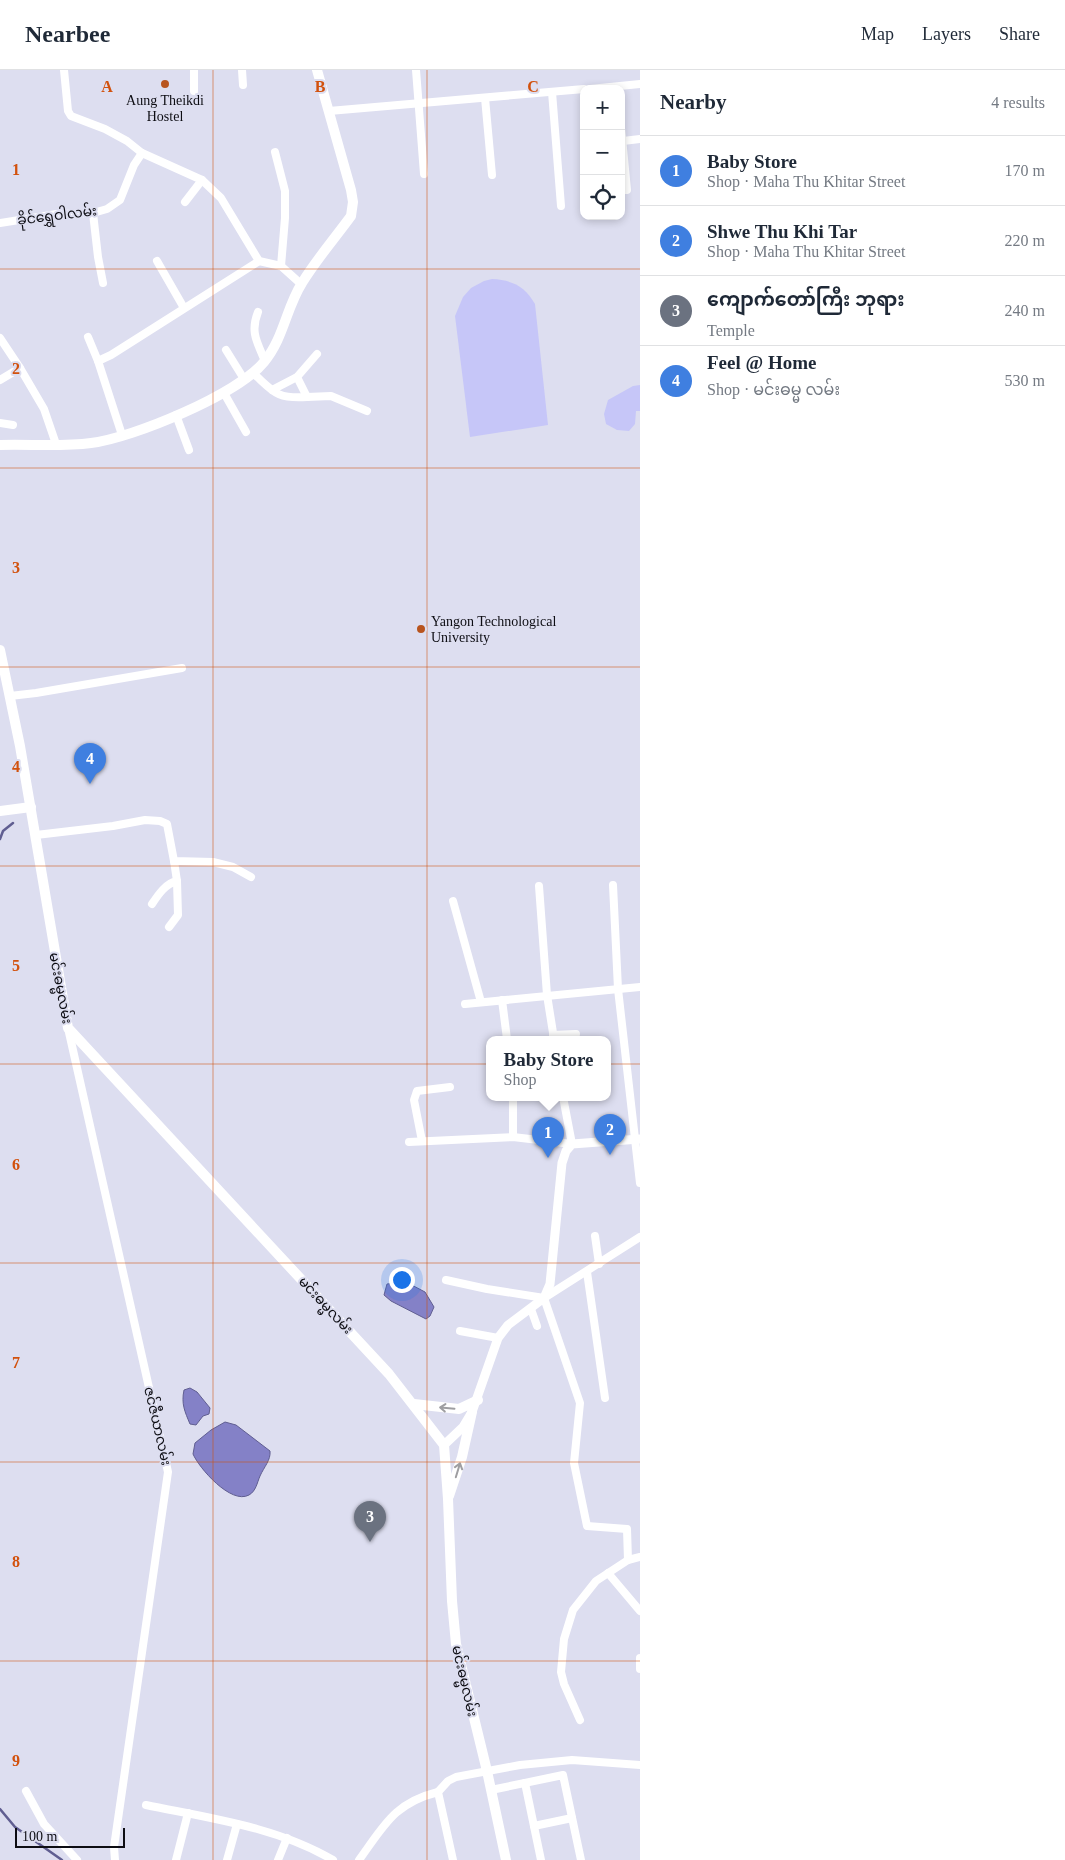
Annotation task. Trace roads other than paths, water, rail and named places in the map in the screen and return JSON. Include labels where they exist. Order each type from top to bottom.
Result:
[{"type":"main road","points":[[0,445],[93,443],[122,435],[208,402],[253,373],[265,361],[276,343],[301,284],[350,216],[353,209],[351,190],[317,70]]},
{"type":"main road","name":"မင်းဓမ္မလမ်း","points":[[0,650],[31,807],[68,1028],[120,1086],[330,1308],[414,1404],[444,1445],[456,1644],[487,1771],[506,1860]]},
{"type":"main road","points":[[0,811],[31,807]]},
{"type":"main road","points":[[414,1404],[459,1409],[478,1400]]},
{"type":"main road","points":[[448,1499],[462,1457],[472,1412]]},
{"type":"street","points":[[64,70],[68,110],[71,116],[105,130],[127,141],[142,153],[202,180],[221,198],[259,261]]},
{"type":"street","points":[[194,70],[194,91]]},
{"type":"street","points":[[242,70],[243,85]]},
{"type":"street","points":[[416,70],[424,174]]},
{"type":"street","points":[[625,86],[640,84]]},
{"type":"street","points":[[329,111],[580,89]]},
{"type":"street","points":[[552,92],[561,206]]},
{"type":"street","points":[[485,98],[492,174]]},
{"type":"street","points":[[625,141],[640,139]]},
{"type":"street","points":[[275,152],[285,198],[281,266]]},
{"type":"street","name":"ခိုင်ရွှေဝါလမ်း","points":[[0,223],[58,214],[93,213],[107,209],[120,200],[134,165],[142,153]]},
{"type":"street","points":[[625,174],[626,190]]},
{"type":"street","points":[[185,202],[202,180]]},
{"type":"street","points":[[93,213],[98,257],[104,283]]},
{"type":"street","points":[[98,361],[259,261],[281,266],[301,284]]},
{"type":"street","points":[[157,262],[184,308]]},
{"type":"street","points":[[258,312],[254,322],[254,332],[265,361]]},
{"type":"street","points":[[0,338],[44,409],[56,444]]},
{"type":"street","points":[[88,338],[98,361],[122,435]]},
{"type":"street","points":[[226,350],[244,379]]},
{"type":"street","points":[[272,390],[297,377],[317,354]]},
{"type":"street","points":[[0,380],[20,368]]},
{"type":"street","points":[[253,373],[280,396],[290,398],[331,396],[366,411]]},
{"type":"street","points":[[297,377],[307,397]]},
{"type":"street","points":[[224,392],[246,432]]},
{"type":"street","points":[[176,415],[189,450]]},
{"type":"street","points":[[0,422],[13,425]]},
{"type":"street","points":[[10,696],[182,668]]},
{"type":"street","points":[[36,835],[113,826],[145,820],[160,821],[167,824],[177,881],[178,915],[169,927]]},
{"type":"street","points":[[174,861],[213,862],[233,867],[252,877]]},
{"type":"street","points":[[152,904],[159,893],[177,881]]},
{"type":"street","points":[[614,885],[618,989],[638,1139],[640,1183]]},
{"type":"street","points":[[539,886],[547,995],[553,1036]]},
{"type":"street","points":[[453,901],[481,1002]]},
{"type":"street","points":[[465,1004],[640,986]]},
{"type":"street","points":[[502,1000],[507,1036]]},
{"type":"street","name":"ဇင်ဇီယာလမ်း","points":[[68,1028],[168,1472],[114,1846],[115,1860]]},
{"type":"street","points":[[561,1036],[576,1034]]},
{"type":"street","points":[[422,1142],[414,1100],[417,1091],[450,1087]]},
{"type":"street","points":[[513,1101],[514,1137]]},
{"type":"street","points":[[564,1101],[572,1144]]},
{"type":"street","points":[[409,1142],[514,1137],[572,1144],[638,1139]]},
{"type":"street","points":[[572,1144],[566,1151],[562,1163],[550,1284],[544,1298],[580,1403],[574,1463],[587,1526],[627,1529],[628,1560]]},
{"type":"street","points":[[595,1236],[599,1264]]},
{"type":"street","points":[[444,1445],[463,1427],[472,1412],[478,1400],[498,1338],[508,1325],[544,1298],[640,1237]]},
{"type":"street","points":[[587,1272],[605,1398]]},
{"type":"street","points":[[446,1280],[487,1290],[544,1298]]},
{"type":"street","points":[[531,1309],[537,1326]]},
{"type":"street","points":[[460,1331],[498,1338]]},
{"type":"street","points":[[580,1720],[560,1672],[564,1639],[573,1610],[596,1581],[628,1560],[640,1557]]},
{"type":"street","points":[[608,1573],[640,1611]]},
{"type":"street","points":[[640,1658],[640,1669]]},
{"type":"street","points":[[361,1860],[394,1813],[423,1796],[438,1792],[448,1781],[456,1777],[572,1760],[640,1765]]},
{"type":"street","points":[[491,1790],[563,1775],[581,1859],[572,1860]]},
{"type":"street","points":[[525,1783],[541,1860]]},
{"type":"street","points":[[26,1791],[44,1824],[77,1860]]},
{"type":"street","points":[[438,1792],[453,1860]]},
{"type":"street","points":[[146,1805],[238,1824],[287,1838],[333,1860]]},
{"type":"street","points":[[176,1860],[188,1813]]},
{"type":"street","points":[[534,1826],[572,1818]]},
{"type":"street","points":[[227,1860],[238,1824]]},
{"type":"street","points":[[278,1860],[287,1838]]},
{"type":"waterway","points":[[0,839],[3,831],[13,823]]},
{"type":"waterway","points":[[0,1809],[15,1827],[62,1860]]},
{"type":"place","name":"Aung Theikdi Hostel","points":[[165,84]]},
{"type":"place","name":"Yangon Technological University","points":[[421,629]]},
{"type":"place","name":"Feel @ Home","points":[[90,784]]},
{"type":"place","name":"Shwe Thu Khi Tar","points":[[610,1155]]},
{"type":"place","name":"Baby Store","points":[[548,1158]]},
{"type":"place","name":"ကျောက်တော်ကြီး ဘုရား","points":[[370,1542]]}]
